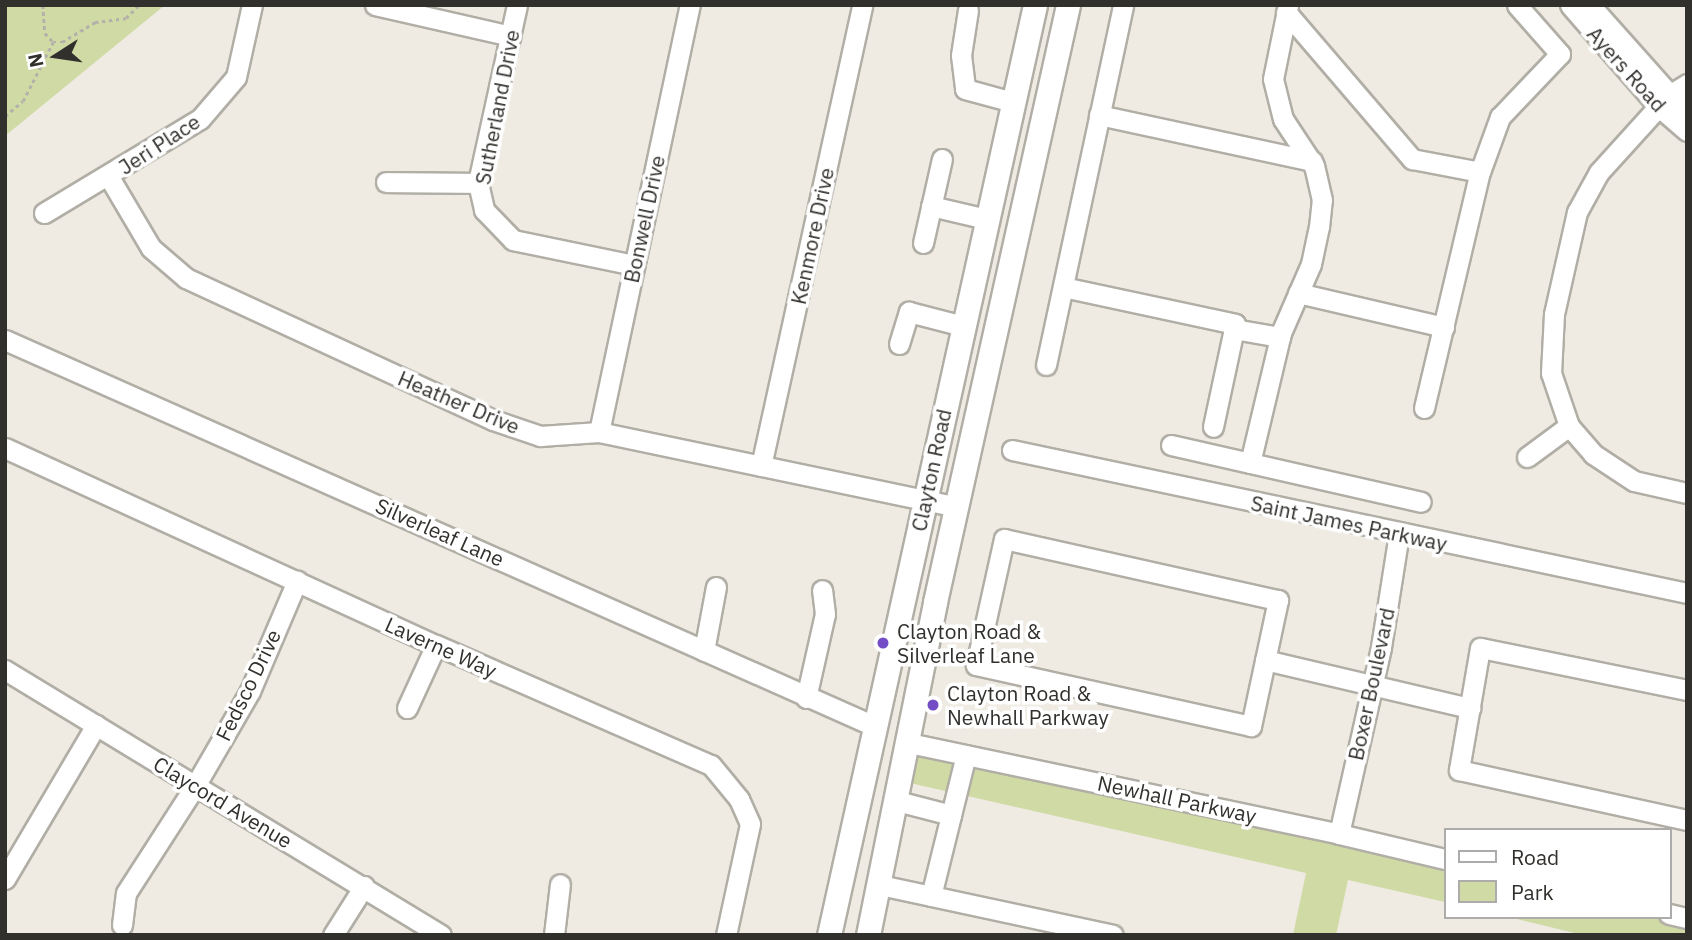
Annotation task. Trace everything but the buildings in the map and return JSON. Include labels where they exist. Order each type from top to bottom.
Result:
[{"type":"main road","name":"Clayton Road","points":[[829,935],[862,793],[923,500],[1035,5]]},
{"type":"main road","name":"Clayton Road","points":[[868,935],[909,743],[935,602],[1068,5]]},
{"type":"main road","points":[[862,793],[873,773],[888,764],[893,751],[909,743],[898,730],[904,690],[893,669],[891,652]]},
{"type":"street","name":"Jeri Place","points":[[44,213],[109,177],[200,119],[236,78],[252,5]]},
{"type":"street","points":[[374,5],[511,36]]},
{"type":"street","name":"Sutherland Drive","points":[[517,5],[478,183],[484,210],[513,240],[635,265]]},
{"type":"street","name":"Bonwell Drive","points":[[599,432],[690,5]]},
{"type":"street","name":"Kenmore Drive","points":[[761,466],[862,5]]},
{"type":"street","points":[[1046,365],[1124,5]]},
{"type":"street","points":[[1424,408],[1480,172],[1500,117],[1560,54],[1517,5]]},
{"type":"street","name":"Ayers Road","points":[[1570,5],[1663,101],[1687,114]]},
{"type":"street","name":"Ayers Road","points":[[1590,5],[1687,131]]},
{"type":"street","points":[[1287,8],[1412,159],[1480,172]]},
{"type":"street","points":[[1250,463],[1280,337],[1311,264],[1322,200],[1312,161],[1283,120],[1273,79],[1287,8]]},
{"type":"street","points":[[968,10],[961,55],[965,89],[1013,102]]},
{"type":"street","points":[[1687,84],[1663,101],[1599,172],[1577,212],[1554,314],[1551,373],[1569,426],[1593,454],[1634,481],[1687,493]]},
{"type":"street","points":[[1099,115],[1312,161]]},
{"type":"street","points":[[923,243],[942,159]]},
{"type":"street","name":"Heather Drive","points":[[109,177],[151,248],[186,278],[493,420],[540,436],[599,432],[957,507]]},
{"type":"street","points":[[386,182],[478,183]]},
{"type":"street","points":[[931,206],[987,219]]},
{"type":"street","points":[[1063,288],[1235,324],[1213,427]]},
{"type":"street","points":[[1298,293],[1444,327]]},
{"type":"street","points":[[899,344],[909,312],[963,326]]},
{"type":"street","points":[[1234,329],[1280,337]]},
{"type":"street","name":"Silverleaf Lane","points":[[5,340],[874,726]]},
{"type":"street","points":[[1527,457],[1569,426]]},
{"type":"street","points":[[1171,445],[1421,502]]},
{"type":"street","name":"Laverne Way","points":[[5,448],[436,645],[711,765],[739,799],[750,824],[726,935]]},
{"type":"street","name":"Saint James Parkway","points":[[1012,450],[1687,593]]},
{"type":"street","name":"Boxer Boulevard","points":[[1339,834],[1373,685],[1399,533]]},
{"type":"street","points":[[1004,539],[1278,600],[1265,660],[1251,726],[975,664],[1004,539]]},
{"type":"street","name":"Fedsco Drive","points":[[122,925],[126,893],[195,786],[250,691],[297,581]]},
{"type":"street","points":[[704,651],[716,587]]},
{"type":"street","points":[[806,698],[825,614],[822,590]]},
{"type":"street","points":[[407,708],[436,645]]},
{"type":"street","points":[[1687,691],[1480,648],[1459,770],[1687,820]]},
{"type":"street","points":[[1265,660],[1470,708]]},
{"type":"street","name":"Claycord Avenue","points":[[5,670],[441,935]]},
{"type":"street","points":[[5,879],[96,725]]},
{"type":"street","name":"Newhall Parkway","points":[[909,743],[1444,859]]},
{"type":"street","points":[[931,896],[966,755]]},
{"type":"street","points":[[897,802],[951,815]]},
{"type":"street","points":[[554,935],[560,884]]},
{"type":"street","points":[[880,885],[1113,935]]},
{"type":"street","points":[[333,935],[363,886]]},
{"type":"path","points":[[43,5],[45,33],[53,42],[62,42],[95,22],[126,18],[139,5]]},
{"type":"path","points":[[5,116],[23,101],[53,42]]},
{"type":"green space","points":[[5,5],[165,5],[5,136]]},
{"type":"green space","points":[[909,743],[1444,859],[1444,902],[1348,880],[1336,935],[1293,935],[1306,873],[901,781]]},
{"type":"green space","points":[[1687,918],[1687,935],[1583,935],[1517,919]]},
{"type":"place","name":"Clayton Road & Silverleaf Lane","points":[[883,643]]},
{"type":"place","name":"Clayton Road & Newhall Parkway","points":[[933,705]]}]
